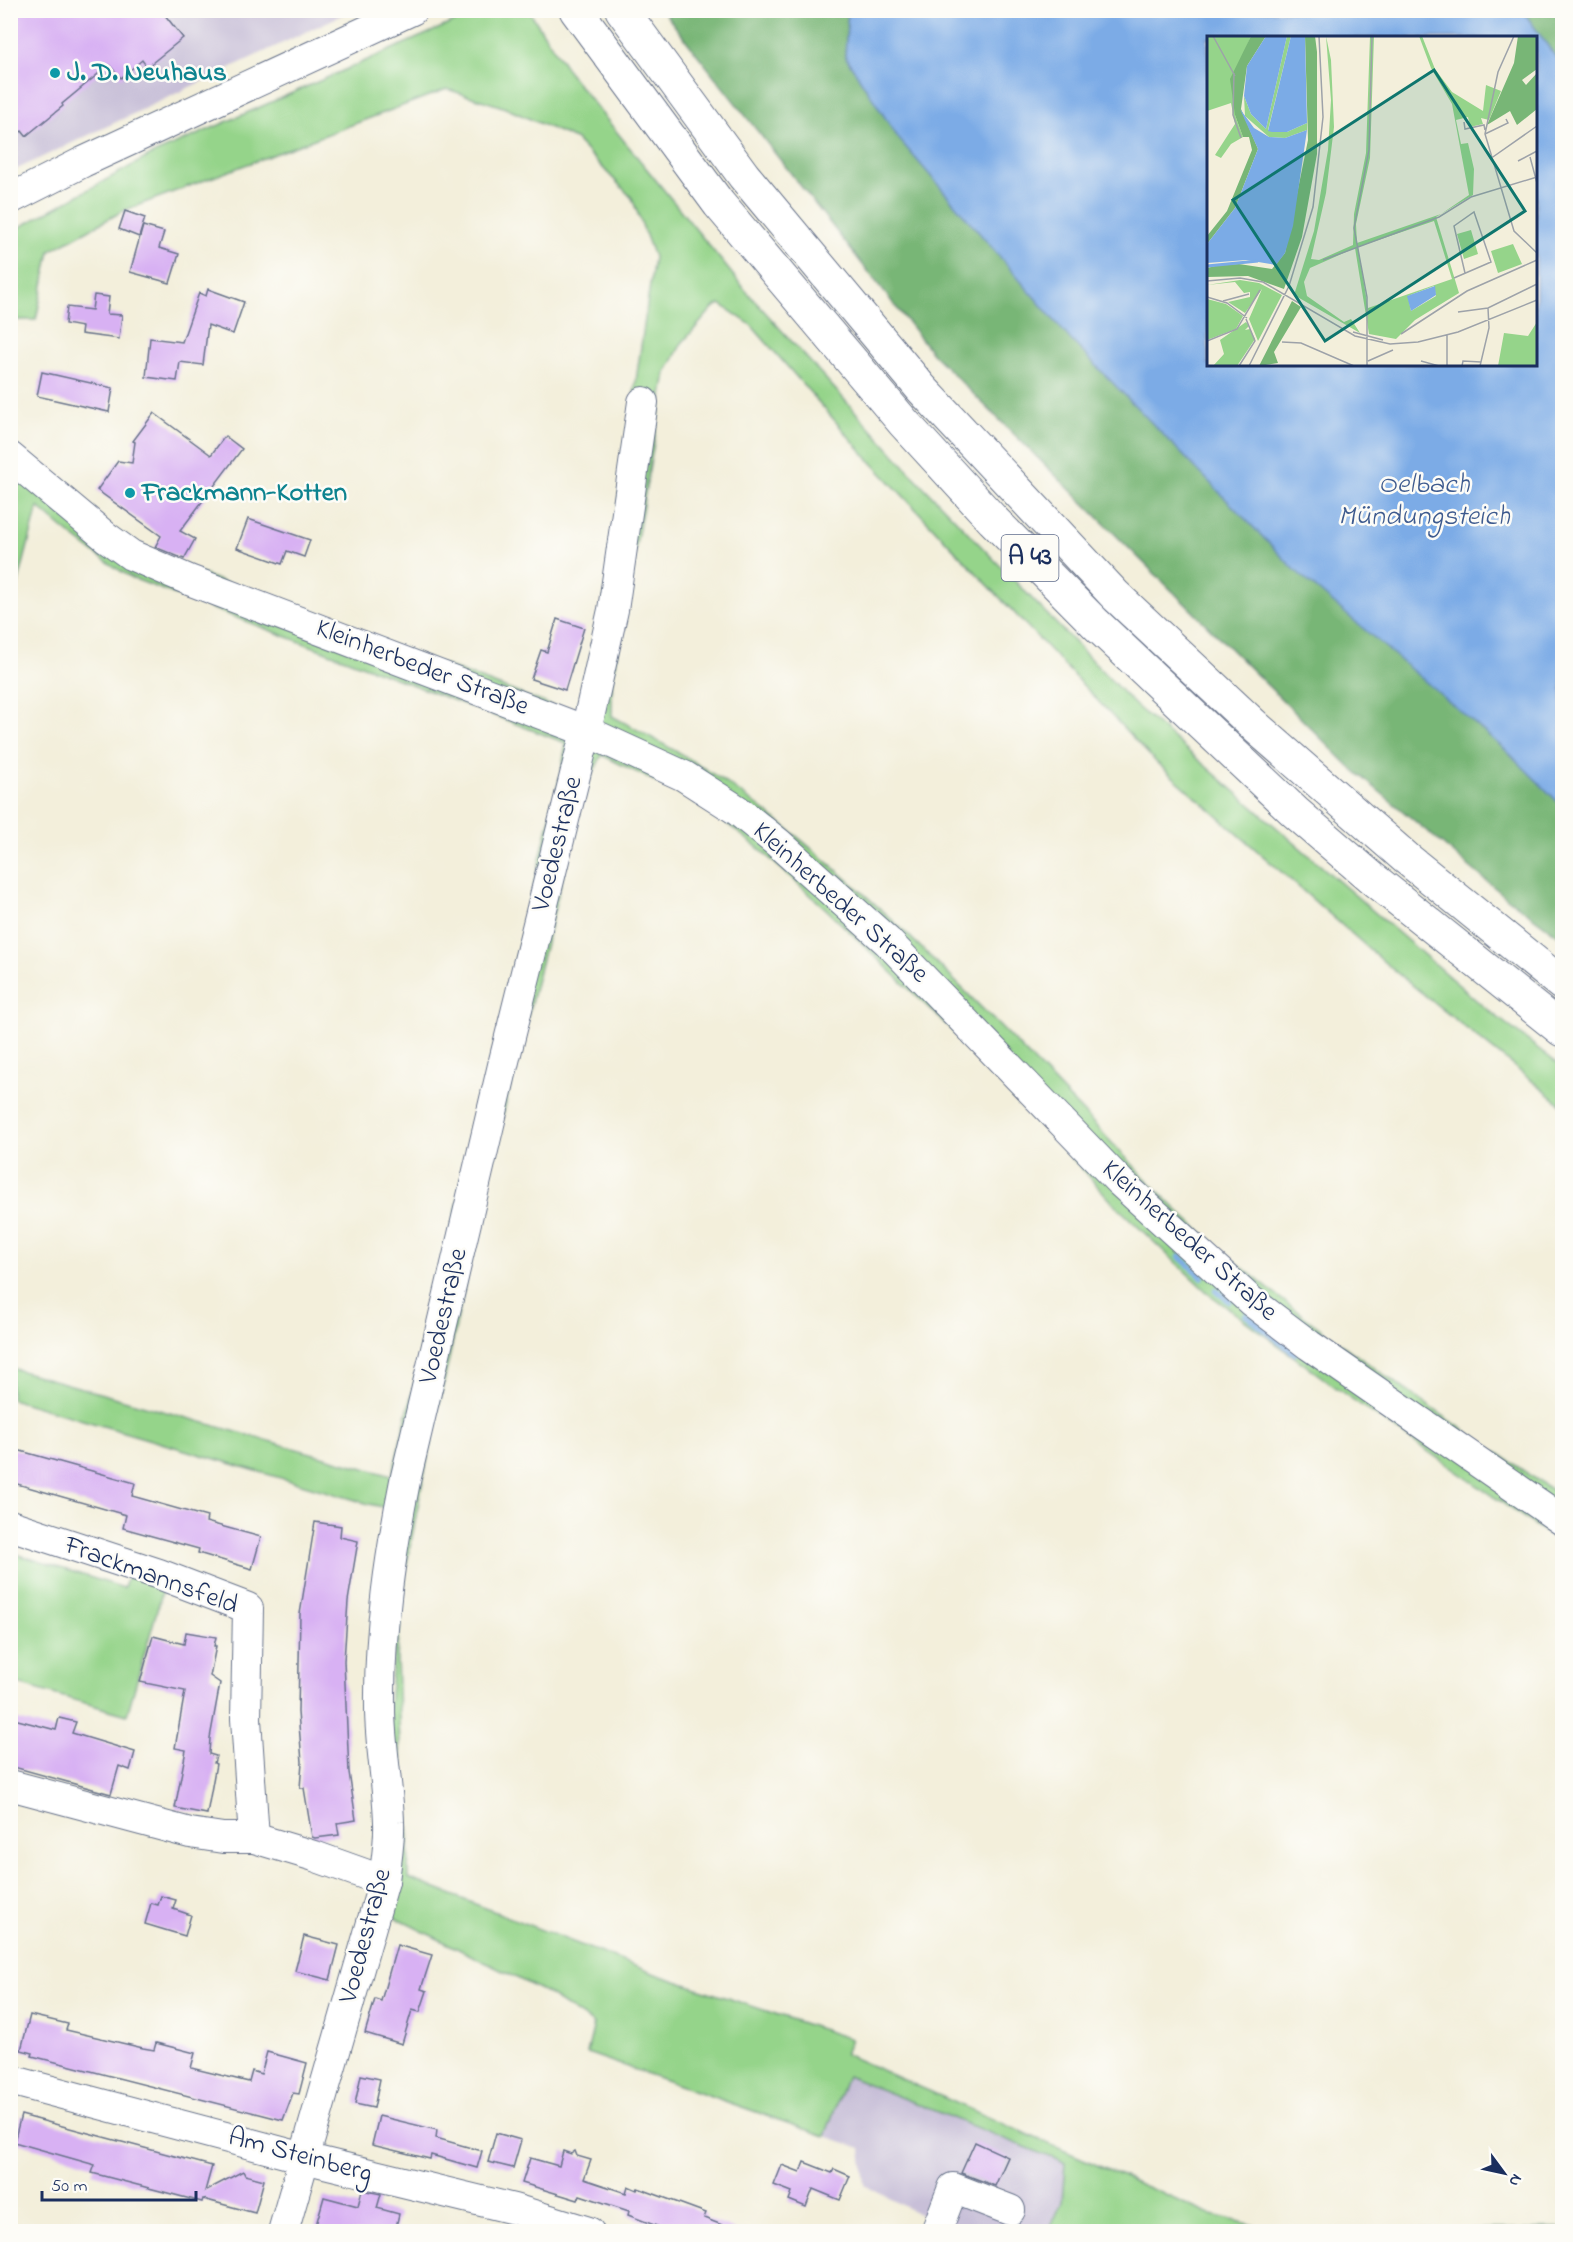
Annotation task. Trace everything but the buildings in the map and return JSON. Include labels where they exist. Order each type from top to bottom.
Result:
[{"type":"highway","name":"A 43","points":[[576,10],[719,204],[904,423],[993,520],[1096,624],[1294,812],[1382,886],[1563,1030]]},
{"type":"highway","name":"A 43","points":[[622,10],[744,176],[921,388],[1114,595],[1257,728],[1397,851],[1563,984]]},
{"type":"street","points":[[10,200],[83,162],[412,10]]},
{"type":"street","points":[[10,210],[83,162]]},
{"type":"street","name":"Voedestraße","points":[[283,2232],[384,1881],[390,1823],[380,1710],[380,1652],[385,1593],[394,1537],[408,1469],[613,610],[643,402]]},
{"type":"street","name":"Kleinherbeder Straße","points":[[10,457],[131,555],[189,580],[586,730],[684,776],[737,810],[778,843],[887,941],[1120,1182],[1234,1287],[1309,1345],[1563,1520]]},
{"type":"street","name":"Frackmannsfeld","points":[[10,1524],[159,1574],[248,1608],[246,1719],[254,1838]]},
{"type":"street","points":[[10,1785],[190,1833],[223,1838],[254,1838],[384,1881]]},
{"type":"street","name":"Am Steinberg","points":[[10,2080],[304,2158],[513,2209],[586,2231]]},
{"type":"street","points":[[936,2232],[953,2188],[1010,2210]]},
{"type":"shaded area","name":"J. D. Neuhaus","points":[[11,11],[350,11],[11,172]]},
{"type":"shaded area","points":[[847,2076],[1077,2167],[1049,2231],[926,2231],[930,2220],[865,2185],[861,2148],[825,2136]]},
{"type":"green space","points":[[479,11],[529,11],[573,78],[746,291],[921,484],[1135,705],[1483,1006],[1562,1067],[1562,1105],[1392,969],[1156,762],[871,462],[751,325],[720,304],[713,308],[682,343],[666,373],[612,682],[612,716],[675,751],[735,789],[826,860],[954,980],[1175,1208],[1266,1287],[1412,1395],[1562,1497],[1562,1544],[1346,1395],[1209,1294],[1113,1203],[981,1058],[826,909],[757,847],[721,819],[681,794],[602,755],[584,791],[490,1167],[406,1568],[397,1657],[400,1748],[409,1838],[408,1878],[658,1975],[851,2039],[845,2054],[1208,2214],[1264,2228],[1298,2231],[1049,2231],[1062,2202],[1065,2163],[847,2076],[825,2136],[587,2053],[594,2024],[545,1992],[386,1913],[389,1706],[406,1512],[369,1504],[11,1399],[11,1368],[392,1476],[562,768],[566,743],[132,578],[83,545],[38,507],[11,611],[11,470],[159,558],[582,717],[601,621],[654,257],[632,198],[575,139],[503,107],[447,89],[123,211],[50,251],[36,320],[11,320],[11,232],[153,154]]},
{"type":"green space","points":[[663,11],[848,11],[845,56],[1562,806],[1562,938],[1507,898],[1350,767],[933,354]]},
{"type":"green space","points":[[1523,11],[1562,11],[1562,66],[1559,63]]},
{"type":"green space","points":[[10,1552],[124,1588],[129,1572],[164,1586],[127,1715],[11,1682]]},
{"type":"green space","points":[[1562,2229],[1562,2231],[1368,2231]]},
{"type":"water","name":"Oelbach Mündungsteich","points":[[848,11],[1523,11],[1562,66],[1562,806],[1509,753],[1296,571],[1071,340],[899,139],[845,56]]},
{"type":"waterway","points":[[1180,1257],[1202,1277]]},
{"type":"waterway","points":[[1216,1290],[1229,1301]]},
{"type":"waterway","points":[[1246,1315],[1295,1353]]},
{"type":"place","name":"J. D. Neuhaus","points":[[55,73]]},
{"type":"place","name":"Frackmann-Kotten","points":[[130,493]]}]
